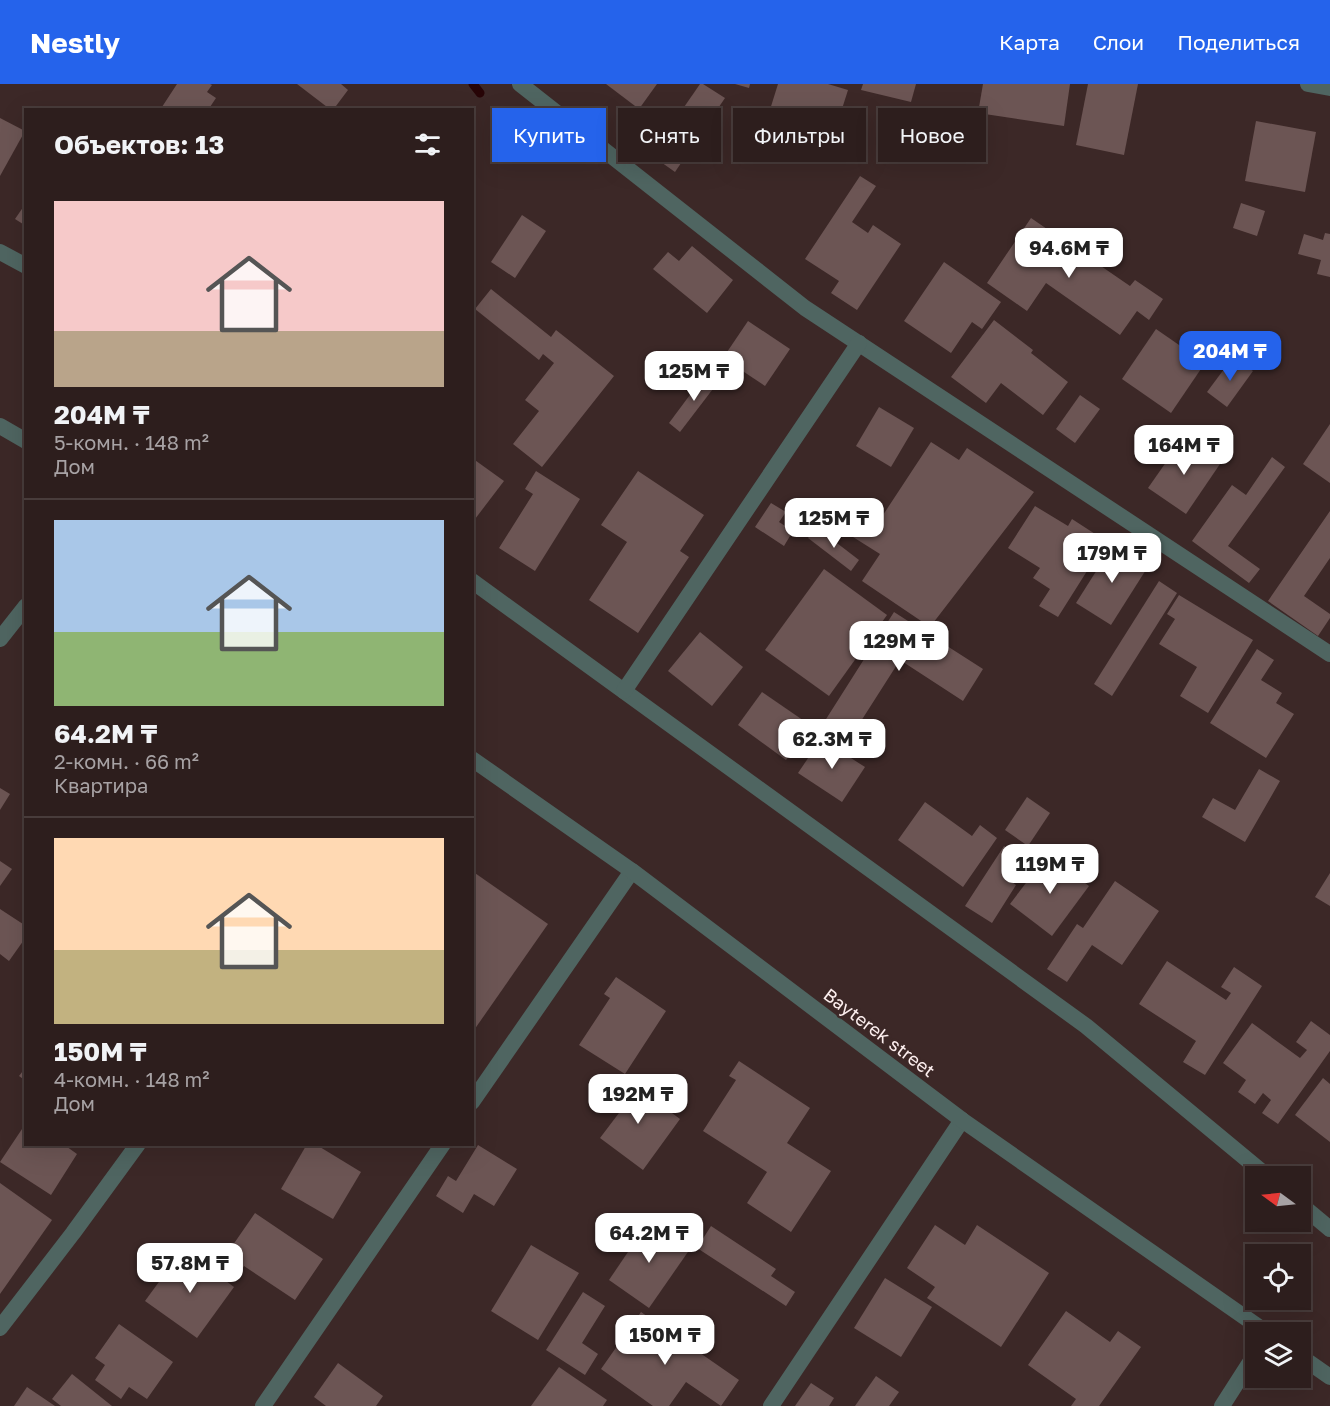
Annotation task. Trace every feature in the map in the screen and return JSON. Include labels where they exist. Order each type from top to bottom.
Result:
[{"type":"street","points":[[520,84],[805,308],[1330,654]]},
{"type":"street","points":[[1308,84],[1330,88]]},
{"type":"street","points":[[0,252],[24,265]]},
{"type":"street","points":[[624,691],[859,343]]},
{"type":"street","points":[[0,426],[24,440]]},
{"type":"street","points":[[474,582],[1086,1026],[1255,1166]]},
{"type":"street","points":[[0,639],[24,609]]},
{"type":"street","name":"Bayterek street","points":[[474,760],[632,871],[962,1120],[1252,1322]]},
{"type":"street","points":[[474,1099],[632,871]]},
{"type":"street","points":[[771,1406],[962,1120]]},
{"type":"street","points":[[0,1328],[137,1146]]},
{"type":"street","points":[[263,1406],[442,1146]]},
{"type":"street","points":[[1311,1213],[1330,1229]]},
{"type":"street","points":[[1311,1364],[1330,1377]]},
{"type":"street","points":[[1222,1406],[1245,1370]]},
{"type":"building","points":[[177,84],[212,85],[207,92],[216,98],[209,108],[161,108]]},
{"type":"building","points":[[297,84],[341,84],[348,90],[334,108],[328,108]]},
{"type":"building","points":[[606,84],[657,84],[638,108]]},
{"type":"building","points":[[700,84],[725,98],[718,108],[683,108]]},
{"type":"building","points":[[735,84],[750,84],[749,88]]},
{"type":"building","points":[[778,84],[828,84],[848,90],[842,108],[771,108]]},
{"type":"building","points":[[863,84],[916,84],[911,102],[861,90]]},
{"type":"building","points":[[983,84],[1070,84],[1064,126],[986,114],[986,108],[979,108]]},
{"type":"building","points":[[1088,84],[1138,84],[1124,155],[1076,145]]},
{"type":"building","points":[[0,118],[24,130],[24,133],[0,176]]},
{"type":"building","points":[[1256,121],[1316,132],[1305,192],[1245,181]]},
{"type":"building","points":[[661,162],[682,162],[675,172]]},
{"type":"building","points":[[860,176],[876,186],[852,222],[868,233],[873,225],[901,244],[857,310],[831,293],[839,281],[805,259]]},
{"type":"building","points":[[1241,203],[1265,211],[1257,236],[1233,228]]},
{"type":"building","points":[[24,206],[24,225],[15,219]]},
{"type":"building","points":[[522,215],[546,231],[515,278],[491,262]]},
{"type":"building","points":[[1031,218],[1130,286],[1135,280],[1163,299],[1149,320],[1137,311],[1120,335],[1046,283],[1027,311],[987,283]]},
{"type":"building","points":[[1325,233],[1330,234],[1330,277],[1317,274],[1321,260],[1298,254],[1304,234],[1323,240]]},
{"type":"building","points":[[692,246],[733,280],[707,313],[653,269],[668,252],[679,261]]},
{"type":"building","points":[[944,262],[1001,302],[982,329],[972,322],[951,353],[904,321]]},
{"type":"building","points":[[491,289],[551,337],[556,330],[614,376],[542,467],[513,444],[539,411],[525,400],[554,363],[543,354],[539,360],[475,309]]},
{"type":"building","points":[[994,320],[1033,350],[1031,353],[1068,382],[1043,415],[1001,383],[986,403],[951,377]]},
{"type":"building","points":[[748,321],[790,349],[765,386],[723,358]]},
{"type":"building","points":[[1156,329],[1205,363],[1171,413],[1122,379]]},
{"type":"building","points":[[1233,357],[1253,371],[1227,407],[1207,392]]},
{"type":"building","points":[[707,372],[719,381],[680,432],[669,423]]},
{"type":"building","points":[[1080,395],[1100,409],[1075,443],[1056,429]]},
{"type":"building","points":[[879,407],[914,428],[891,467],[856,446]]},
{"type":"building","points":[[1330,424],[1330,483],[1303,464]]},
{"type":"building","points":[[1183,438],[1220,464],[1186,514],[1148,488]]},
{"type":"building","points":[[931,442],[959,460],[967,448],[1034,492],[930,627],[862,581],[880,554],[853,537],[872,508],[883,515]]},
{"type":"building","points":[[1272,457],[1285,467],[1228,546],[1260,569],[1249,583],[1192,541],[1232,485],[1246,495]]},
{"type":"building","points":[[474,459],[504,481],[474,520]]},
{"type":"building","points":[[536,471],[580,499],[535,571],[499,548],[533,494],[525,489]]},
{"type":"building","points":[[638,471],[704,515],[680,551],[689,557],[638,633],[589,600],[627,542],[601,525]]},
{"type":"building","points":[[771,503],[786,512],[779,522],[793,531],[784,546],[755,527]]},
{"type":"building","points":[[1035,506],[1068,526],[1072,519],[1106,541],[1058,617],[1039,606],[1050,589],[1033,578],[1040,568],[1008,548]]},
{"type":"building","points":[[1330,511],[1330,558],[1304,596],[1330,614],[1330,618],[1318,636],[1268,601]]},
{"type":"building","points":[[816,527],[859,560],[851,571],[808,538]]},
{"type":"building","points":[[1114,543],[1149,565],[1111,625],[1076,603]]},
{"type":"building","points":[[824,569],[887,615],[829,696],[765,650]]},
{"type":"building","points":[[1159,581],[1177,593],[1112,696],[1094,684]]},
{"type":"building","points":[[1179,595],[1253,640],[1208,713],[1180,696],[1197,667],[1159,644],[1175,619],[1167,614]]},
{"type":"building","points":[[894,612],[983,669],[963,701],[900,660],[847,743],[821,727]]},
{"type":"building","points":[[700,632],[743,667],[712,706],[668,671]]},
{"type":"building","points":[[1257,649],[1274,660],[1261,680],[1282,693],[1276,703],[1294,714],[1266,758],[1210,723]]},
{"type":"building","points":[[762,692],[810,725],[786,760],[738,725]]},
{"type":"building","points":[[821,739],[865,767],[842,802],[798,773]]},
{"type":"building","points":[[1259,769],[1280,781],[1245,842],[1202,817],[1213,798],[1235,810]]},
{"type":"building","points":[[0,788],[10,794],[0,810]]},
{"type":"building","points":[[1027,797],[1050,813],[1028,846],[1005,830]]},
{"type":"building","points":[[925,802],[972,836],[980,825],[997,838],[963,887],[898,840]]},
{"type":"building","points":[[1004,846],[1018,856],[1005,877],[1016,885],[992,923],[965,906]]},
{"type":"building","points":[[1048,854],[1089,886],[1052,936],[1010,904]]},
{"type":"building","points":[[0,861],[12,869],[0,886]]},
{"type":"building","points":[[474,872],[548,924],[474,1030]]},
{"type":"building","points":[[1330,873],[1330,906],[1315,897]]},
{"type":"building","points":[[1115,881],[1159,911],[1122,965],[1092,945],[1067,982],[1047,969],[1077,924],[1083,928]]},
{"type":"building","points":[[0,909],[24,925],[24,940],[9,961],[0,954]]},
{"type":"building","points":[[1167,961],[1226,1000],[1231,993],[1221,987],[1234,967],[1262,986],[1205,1075],[1183,1062],[1196,1041],[1139,1004]]},
{"type":"building","points":[[616,977],[666,1011],[625,1074],[579,1045],[610,998],[604,994]]},
{"type":"building","points":[[1311,1021],[1330,1035],[1330,1051],[1278,1124],[1262,1113],[1271,1100],[1263,1093],[1255,1104],[1238,1092],[1246,1080],[1223,1063],[1252,1023],[1300,1058],[1307,1050],[1296,1042]]},
{"type":"building","points":[[739,1061],[810,1108],[787,1143],[831,1171],[791,1232],[747,1203],[767,1172],[703,1131],[736,1080],[729,1076]]},
{"type":"building","points":[[24,1070],[24,1080],[19,1076]]},
{"type":"building","points":[[625,1078],[680,1119],[643,1170],[600,1138],[622,1109],[609,1100]]},
{"type":"building","points":[[1323,1078],[1330,1084],[1330,1142],[1295,1115]]},
{"type":"building","points":[[24,1126],[24,1146],[66,1146],[77,1154],[51,1195],[0,1162]]},
{"type":"building","points":[[478,1145],[517,1169],[494,1206],[474,1194],[463,1213],[436,1196],[448,1176],[456,1181]]},
{"type":"building","points":[[306,1146],[318,1146],[361,1172],[333,1219],[281,1189]]},
{"type":"building","points":[[0,1183],[52,1220],[0,1294]]},
{"type":"building","points":[[255,1213],[323,1259],[295,1300],[244,1266],[235,1281],[209,1263],[218,1249],[226,1255]]},
{"type":"building","points":[[649,1221],[690,1249],[649,1308],[609,1280]]},
{"type":"building","points":[[935,1225],[965,1245],[977,1225],[1049,1273],[1001,1347],[927,1298],[935,1287],[907,1268]]},
{"type":"building","points":[[711,1226],[776,1269],[771,1276],[795,1292],[786,1306],[697,1248]]},
{"type":"building","points":[[531,1245],[579,1273],[538,1340],[491,1311]]},
{"type":"building","points":[[183,1249],[234,1287],[197,1338],[145,1301]]},
{"type":"building","points":[[885,1278],[932,1307],[901,1357],[854,1328]]},
{"type":"building","points":[[583,1292],[605,1306],[582,1343],[598,1354],[585,1375],[546,1350]]},
{"type":"building","points":[[1066,1311],[1110,1342],[1118,1331],[1141,1347],[1099,1406],[1071,1406],[1076,1399],[1028,1365]]},
{"type":"building","points":[[641,1312],[739,1380],[721,1406],[686,1382],[669,1406],[653,1406],[601,1369]]},
{"type":"building","points":[[119,1324],[173,1362],[147,1399],[129,1387],[121,1399],[95,1380],[105,1365],[95,1358]]},
{"type":"building","points":[[338,1363],[383,1396],[376,1406],[326,1406],[314,1397]]},
{"type":"building","points":[[559,1367],[607,1400],[603,1406],[531,1406]]},
{"type":"building","points":[[72,1374],[112,1406],[61,1406],[52,1399]]},
{"type":"building","points":[[876,1376],[899,1392],[889,1406],[855,1406]]},
{"type":"building","points":[[811,1383],[834,1398],[829,1406],[795,1406]]},
{"type":"building","points":[[27,1387],[55,1406],[14,1406]]},
{"type":"waterway","points":[[473,84],[480,93]]}]
